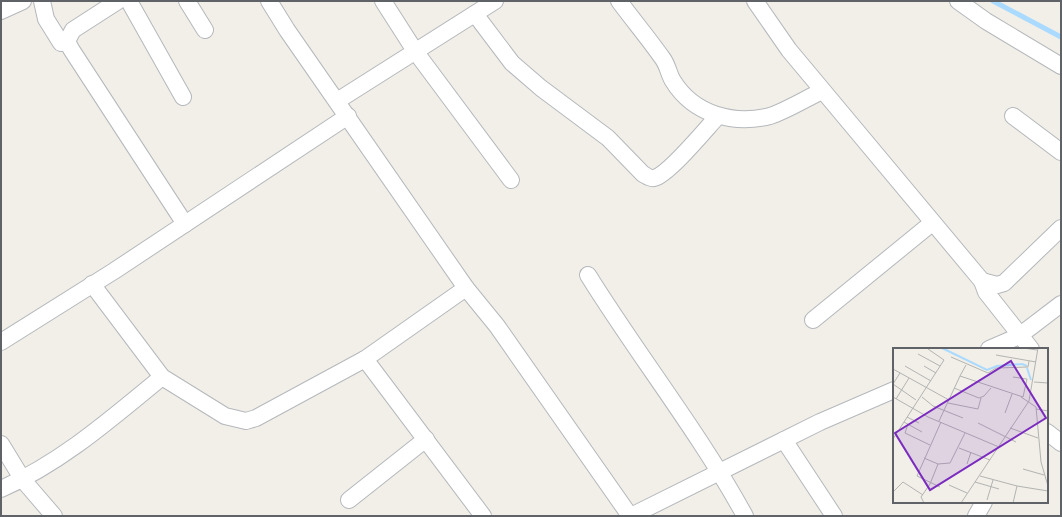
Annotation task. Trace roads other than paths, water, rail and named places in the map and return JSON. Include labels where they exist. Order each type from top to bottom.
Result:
[{"type":"street","points":[[1,11],[23,1]]},
{"type":"street","points":[[42,1],[46,19],[61,43]]},
{"type":"street","points":[[118,1],[73,30],[67,41],[185,224]]},
{"type":"street","points":[[129,1],[183,97]]},
{"type":"street","points":[[187,1],[205,30]]},
{"type":"street","points":[[269,1],[287,30],[466,288],[497,326],[630,516],[784,440],[893,390]]},
{"type":"street","points":[[383,1],[415,51],[511,180]]},
{"type":"street","points":[[337,100],[495,1]]},
{"type":"street","points":[[619,1],[664,60],[673,80],[680,90],[701,108],[717,117],[743,120],[771,116],[822,91]]},
{"type":"street","points":[[756,1],[789,50],[982,281],[986,292],[1019,336],[1030,348]]},
{"type":"street","points":[[958,1],[986,21],[1061,66]]},
{"type":"street","points":[[475,14],[512,63],[541,88],[608,138],[643,174],[649,178],[655,178],[668,170],[717,117]]},
{"type":"street","points":[[1,342],[185,224],[348,116]]},
{"type":"street","points":[[1013,116],[1061,152]]},
{"type":"street","points":[[813,320],[932,223]]},
{"type":"street","points":[[982,281],[997,285],[1004,283],[1061,228]]},
{"type":"street","points":[[588,275],[612,314],[721,472],[746,516]]},
{"type":"street","points":[[92,284],[162,377],[225,416],[246,420],[256,418],[365,359],[466,288]]},
{"type":"street","points":[[991,348],[1019,336],[1061,304]]},
{"type":"street","points":[[365,359],[483,516]]},
{"type":"street","points":[[1,489],[23,480],[90,436],[162,377]]},
{"type":"street","points":[[1048,433],[1061,443]]},
{"type":"street","points":[[349,500],[426,439]]},
{"type":"street","points":[[784,440],[834,516]]},
{"type":"street","points":[[1,444],[23,480],[54,516]]},
{"type":"street","points":[[976,516],[983,503]]},
{"type":"waterway","points":[[993,1],[1061,37]]}]
